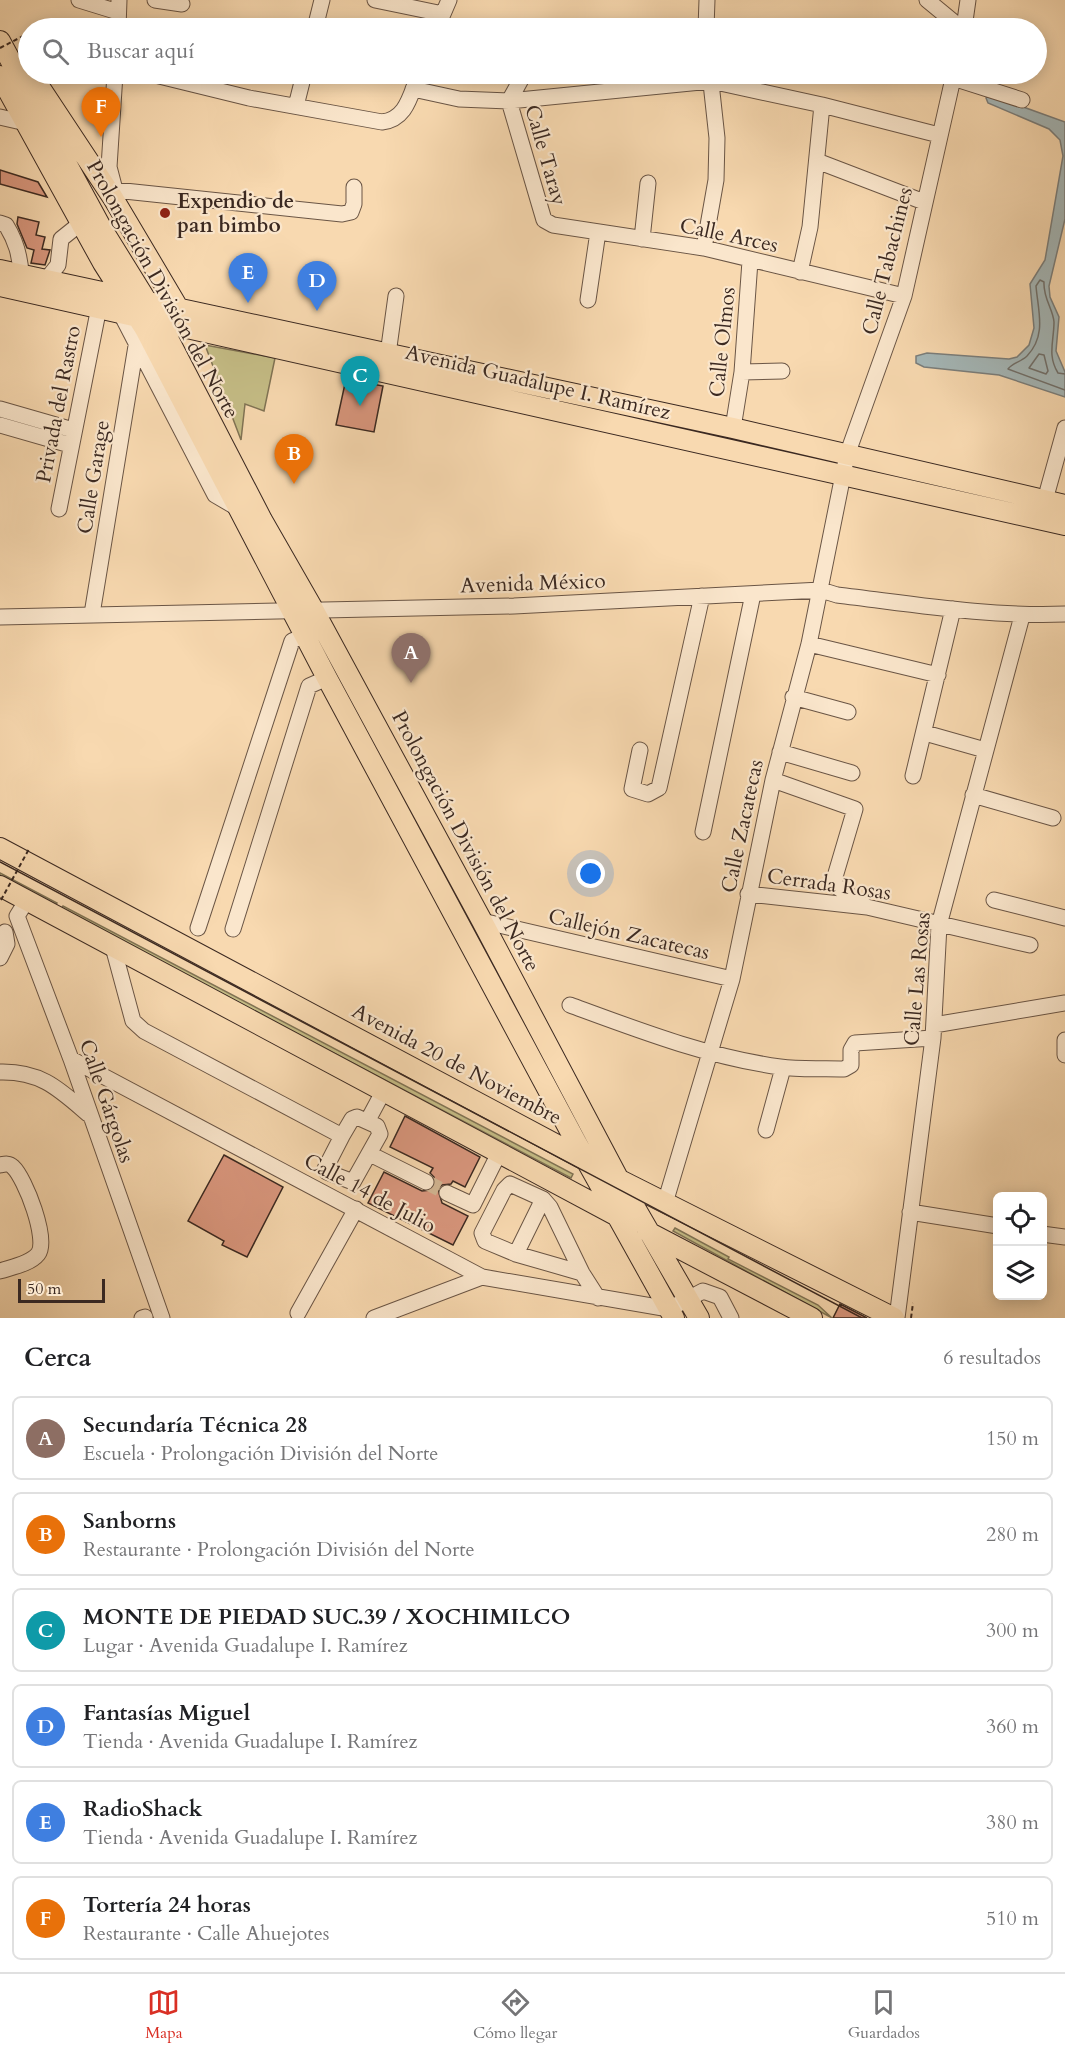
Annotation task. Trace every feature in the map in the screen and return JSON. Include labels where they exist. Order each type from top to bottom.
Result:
[{"type":"main road","name":"Prolongación División del Norte","points":[[1,50],[18,71]]},
{"type":"main road","name":"Prolongación División del Norte","points":[[21,84],[26,123],[99,256],[132,307],[327,678],[586,1161],[671,1313]]},
{"type":"main road","name":"Prolongación División del Norte","points":[[25,84],[102,229],[132,307]]},
{"type":"main road","name":"Prolongación División del Norte","points":[[29,84],[113,199],[174,317],[180,361],[262,520],[313,609],[482,921],[619,1180],[699,1318]]},
{"type":"main road","points":[[79,287],[87,279],[99,256]]},
{"type":"main road","name":"Avenida Guadalupe I. Ramírez","points":[[0,270],[79,287],[100,300]]},
{"type":"main road","name":"Avenida Guadalupe I. Ramírez","points":[[0,286],[100,300],[132,307],[842,475],[1065,525]]},
{"type":"main road","name":"Avenida Guadalupe I. Ramírez","points":[[174,317],[388,354],[733,428],[1065,505]]},
{"type":"main road","points":[[174,317],[180,361]]},
{"type":"main road","name":"Avenida 20 de Noviembre","points":[[0,848],[619,1180],[896,1318]]},
{"type":"main road","points":[[1,893],[22,908],[113,946],[383,1092],[812,1318]]},
{"type":"street","points":[[79,0],[119,6]]},
{"type":"street","points":[[155,0],[182,4]]},
{"type":"street","points":[[318,18],[322,0]]},
{"type":"street","points":[[375,0],[443,14]]},
{"type":"street","points":[[706,18],[707,0]]},
{"type":"street","points":[[927,0],[950,18]]},
{"type":"street","points":[[964,18],[968,0]]},
{"type":"street","points":[[114,84],[109,167],[113,199],[342,214],[351,212],[354,204],[354,187]]},
{"type":"street","points":[[196,84],[382,122],[401,116],[415,84]]},
{"type":"street","points":[[296,106],[302,84]]},
{"type":"street","points":[[509,101],[518,84]]},
{"type":"street","points":[[413,89],[459,99],[509,101],[652,84]]},
{"type":"street","points":[[704,248],[716,180],[717,138],[712,84]]},
{"type":"street","points":[[739,84],[939,135]]},
{"type":"street","name":"Calle Tabachines","points":[[847,455],[904,296],[952,84]]},
{"type":"street","points":[[977,84],[1023,100]]},
{"type":"street","name":"Calle Taray","points":[[509,101],[544,220]]},
{"type":"street","points":[[800,272],[810,227],[822,105]]},
{"type":"street","points":[[0,117],[26,123]]},
{"type":"street","points":[[816,161],[924,202]]},
{"type":"street","points":[[642,239],[648,183]]},
{"type":"street","name":"Calle Arces","points":[[544,220],[553,225],[704,248],[750,261],[904,296]]},
{"type":"street","points":[[0,223],[6,225],[13,236],[20,254],[21,274]]},
{"type":"street","points":[[46,280],[58,265],[61,239],[81,223]]},
{"type":"street","points":[[588,300],[598,232]]},
{"type":"street","name":"Calle Olmos","points":[[733,428],[742,372],[750,261]]},
{"type":"street","points":[[388,354],[396,296]]},
{"type":"street","name":"Privada del Rastro","points":[[58,509],[100,300]]},
{"type":"street","points":[[132,307],[136,346],[215,495],[262,520]]},
{"type":"street","name":"Calle Garage","points":[[92,614],[136,346]]},
{"type":"street","points":[[742,372],[782,371]]},
{"type":"street","points":[[0,409],[71,438]]},
{"type":"street","points":[[0,425],[71,438]]},
{"type":"street","points":[[1045,500],[1065,428]]},
{"type":"street","name":"Calle Zacatecas","points":[[665,1203],[732,979],[773,780],[821,591],[847,455]]},
{"type":"street","name":"Avenida México","points":[[0,617],[514,606],[821,591],[837,595],[1022,616],[1065,614]]},
{"type":"street","points":[[703,832],[753,594]]},
{"type":"street","points":[[640,750],[632,789],[648,794],[659,788],[702,596]]},
{"type":"street","points":[[913,776],[953,609]]},
{"type":"street","name":"Calle Las Rosas","points":[[896,1318],[934,1031],[939,925],[1022,616]]},
{"type":"street","points":[[198,928],[292,641],[305,635]]},
{"type":"street","points":[[809,644],[938,675]]},
{"type":"street","points":[[233,929],[309,686],[327,678]]},
{"type":"street","points":[[793,697],[848,712]]},
{"type":"street","points":[[925,733],[985,750]]},
{"type":"street","points":[[780,752],[852,773]]},
{"type":"street","points":[[773,780],[855,810],[834,880],[837,887],[867,907]]},
{"type":"street","points":[[973,795],[1053,818]]},
{"type":"street","name":"Cerrada Rosas","points":[[748,894],[867,907],[1030,945]]},
{"type":"street","points":[[994,900],[1065,918]]},
{"type":"street","points":[[0,958],[7,944],[2,933],[22,908]]},
{"type":"street","name":"Calle Gárgolas","points":[[22,908],[88,1114],[162,1318]]},
{"type":"street","name":"Callejón Zacatecas","points":[[482,921],[732,979]]},
{"type":"street","points":[[113,946],[133,1021],[144,1031],[342,1136]]},
{"type":"street","points":[[570,1005],[640,1031],[712,1052],[783,1068],[844,1069],[851,1065],[851,1050],[855,1043],[934,1031],[1065,1003]]},
{"type":"street","points":[[1065,1040],[1065,1055]]},
{"type":"street","name":"Calle 14 de Julio","points":[[71,1059],[482,1277],[671,1313]]},
{"type":"street","points":[[766,1130],[783,1068]]},
{"type":"street","points":[[0,1072],[28,1074],[51,1082],[88,1114]]},
{"type":"street","points":[[368,1120],[383,1092]]},
{"type":"street","points":[[357,1117],[368,1120],[380,1131],[370,1154],[353,1182],[327,1172],[325,1169],[327,1161],[352,1119],[357,1117]]},
{"type":"street","points":[[447,1193],[472,1205],[499,1153]]},
{"type":"street","points":[[370,1154],[426,1182]]},
{"type":"street","points":[[0,1164],[8,1164],[15,1168],[28,1193],[42,1236],[41,1249],[37,1256],[0,1271]]},
{"type":"street","points":[[582,1273],[516,1254],[485,1241],[482,1233],[504,1190],[510,1184],[543,1199],[582,1273],[598,1298]]},
{"type":"street","points":[[516,1254],[543,1199]]},
{"type":"street","points":[[298,1313],[357,1209]]},
{"type":"street","points":[[910,1212],[993,1225]]},
{"type":"street","points":[[1047,1235],[1065,1238]]},
{"type":"street","points":[[374,1318],[482,1277]]},
{"type":"street","points":[[671,1313],[688,1299],[703,1291],[720,1297],[731,1318]]},
{"type":"path","points":[[1,50],[18,39]]},
{"type":"path","points":[[1,893],[29,849]]},
{"type":"shaded area","points":[[205,345],[275,358],[264,411],[245,404],[241,440]]},
{"type":"shaded area","points":[[0,873],[57,903],[55,906],[0,877]]},
{"type":"shaded area","points":[[55,906],[61,909],[63,906],[573,1174],[571,1178]]},
{"type":"shaded area","points":[[675,1228],[729,1257],[728,1259],[818,1305],[832,1318],[673,1231]]},
{"type":"water","points":[[990,95],[1065,122],[1065,219],[1049,286],[1050,297],[1059,317],[1056,351],[1065,372],[1065,397],[999,375],[924,367],[916,363],[916,356],[927,353],[1009,359],[1017,357],[1029,345],[1034,328],[1030,284],[1045,260],[1063,156],[1060,140],[1049,129],[988,103],[986,98]]},
{"type":"building","points":[[0,170],[38,182],[47,197],[0,184]]},
{"type":"building","points":[[18,217],[39,222],[36,235],[45,237],[42,249],[50,250],[45,265],[31,263],[34,250],[27,248],[17,224]]},
{"type":"building","points":[[346,379],[383,386],[374,432],[336,425]]},
{"type":"building","points":[[405,1116],[480,1157],[465,1187],[453,1181],[438,1189],[442,1203],[468,1216],[453,1245],[368,1203],[384,1172],[422,1191],[431,1190],[435,1186],[434,1177],[430,1173],[433,1168],[390,1147]]},
{"type":"building","points":[[224,1155],[283,1187],[247,1257],[222,1245],[224,1241],[188,1221]]},
{"type":"building","points":[[840,1304],[867,1318],[833,1318]]},
{"type":"tunnel","points":[[426,1182],[447,1193]]},
{"type":"tram line","points":[[0,862],[862,1318]]},
{"type":"place","name":"Tortería 24 horas","points":[[101,137]]},
{"type":"place","name":"Expendio de pan bimbo","points":[[165,213]]},
{"type":"place","name":"RadioShack","points":[[248,303]]},
{"type":"place","name":"Fantasías Miguel","points":[[317,311]]},
{"type":"place","name":"MONTE DE PIEDAD SUC.39 / XOCHIMILCO","points":[[360,406]]},
{"type":"place","name":"Sanborns","points":[[294,484]]},
{"type":"place","name":"Secundaría Técnica 28","points":[[411,683]]}]
